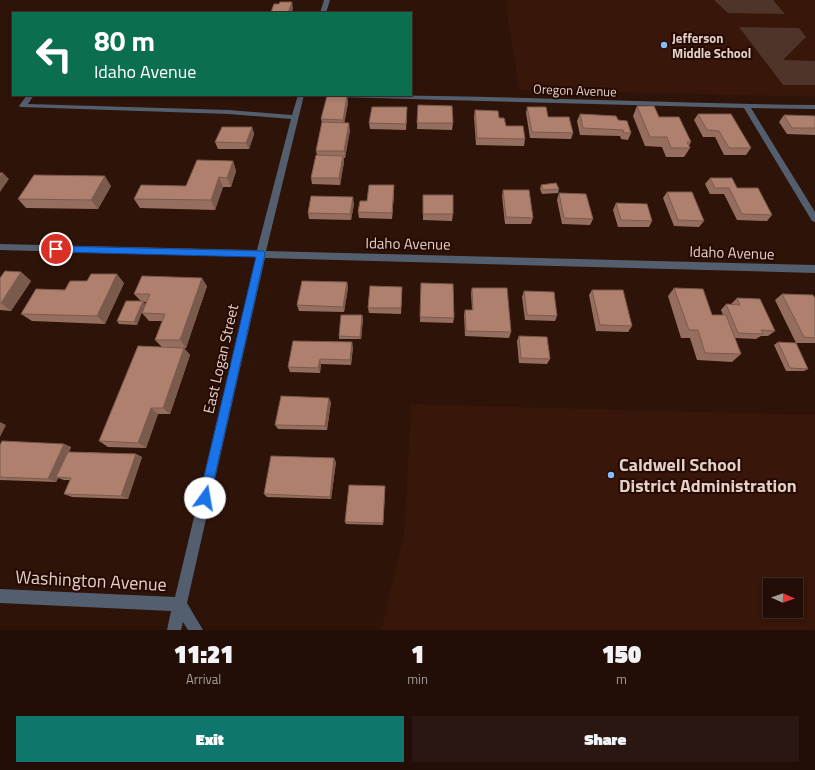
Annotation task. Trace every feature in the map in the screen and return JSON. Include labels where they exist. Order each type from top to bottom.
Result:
[{"type":"street","points":[[323,12],[327,0]]},
{"type":"street","points":[[31,96],[23,106],[230,112],[296,117]]},
{"type":"street","name":"East Logan Street","points":[[174,630],[261,254],[302,96]]},
{"type":"street","name":"Oregon Avenue","points":[[372,96],[815,107]]},
{"type":"street","points":[[746,106],[815,219]]},
{"type":"street","name":"Idaho Avenue","points":[[0,247],[815,269]]},
{"type":"street","name":"Washington Avenue","points":[[0,596],[180,604]]},
{"type":"street","points":[[180,604],[196,630]]},
{"type":"shaded area","name":"Jefferson Middle School","points":[[505,0],[815,0],[815,97],[519,90]]},
{"type":"shaded area","points":[[714,0],[773,0],[785,14],[728,13]]},
{"type":"shaded area","points":[[739,27],[799,28],[806,37],[783,60],[815,61],[815,85],[783,85]]},
{"type":"shaded area","name":"Caldwell School District Administration","points":[[411,404],[815,415],[815,630],[381,630],[404,535]]},
{"type":"building","points":[[280,2],[292,2],[288,12],[271,12],[274,4],[279,4]]},
{"type":"building","points":[[327,96],[347,96],[343,120],[321,119]]},
{"type":"building","points":[[418,105],[452,106],[453,123],[417,123]]},
{"type":"building","points":[[637,106],[654,106],[659,117],[679,117],[691,142],[687,142],[690,148],[671,148],[667,137],[650,137]]},
{"type":"building","points":[[372,107],[407,107],[406,124],[369,123]]},
{"type":"building","points":[[527,107],[546,107],[548,117],[569,117],[573,133],[532,132]]},
{"type":"building","points":[[475,110],[498,111],[499,118],[504,118],[506,126],[523,126],[525,139],[477,138]]},
{"type":"building","points":[[580,114],[616,116],[618,120],[627,121],[631,133],[624,133],[623,130],[583,128]]},
{"type":"building","points":[[698,114],[731,114],[751,148],[729,148],[719,131],[707,130]]},
{"type":"building","points":[[784,115],[815,116],[815,128],[792,128]]},
{"type":"building","points":[[322,122],[349,123],[344,151],[316,151]]},
{"type":"building","points":[[222,127],[252,127],[246,143],[215,142]]},
{"type":"building","points":[[316,155],[343,156],[339,178],[311,178]]},
{"type":"building","points":[[197,160],[233,161],[227,178],[219,177],[211,200],[134,199],[141,185],[186,186]]},
{"type":"building","points":[[34,175],[105,176],[91,200],[18,199]]},
{"type":"building","points":[[710,178],[732,178],[737,188],[758,188],[772,215],[742,214],[729,188],[715,188]]},
{"type":"building","points":[[556,183],[559,189],[543,190],[541,185]]},
{"type":"building","points":[[369,185],[394,185],[392,213],[358,212],[360,201],[367,201]]},
{"type":"building","points":[[503,190],[529,190],[533,218],[506,217]]},
{"type":"building","points":[[667,192],[692,192],[704,221],[678,220]]},
{"type":"building","points":[[559,193],[586,194],[593,219],[564,218]]},
{"type":"building","points":[[423,195],[453,195],[453,214],[423,214]]},
{"type":"building","points":[[311,196],[353,197],[350,214],[308,213]]},
{"type":"building","points":[[616,203],[647,204],[652,221],[621,220]]},
{"type":"building","points":[[5,271],[21,272],[0,303],[0,278]]},
{"type":"building","points":[[91,274],[117,274],[97,316],[21,314],[36,289],[65,290],[70,281],[87,281]]},
{"type":"building","points":[[142,276],[202,278],[180,340],[155,340],[165,314],[142,313],[150,294],[134,294]]},
{"type":"building","points":[[302,281],[347,282],[343,307],[297,305]]},
{"type":"building","points":[[421,283],[453,284],[454,318],[420,317]]},
{"type":"building","points":[[370,286],[402,287],[401,308],[368,308]]},
{"type":"building","points":[[472,288],[507,288],[511,332],[466,331],[465,310],[473,310]]},
{"type":"building","points":[[674,288],[703,289],[712,315],[726,315],[741,354],[705,353],[698,330],[689,330]]},
{"type":"building","points":[[592,290],[623,290],[632,326],[600,325]]},
{"type":"building","points":[[524,291],[554,292],[557,316],[527,315]]},
{"type":"building","points":[[782,294],[813,295],[815,298],[815,338],[804,337]]},
{"type":"building","points":[[737,298],[760,299],[775,331],[761,330],[763,334],[738,333],[726,304],[740,305]]},
{"type":"building","points":[[126,301],[143,301],[134,322],[117,321]]},
{"type":"building","points":[[341,315],[362,315],[360,337],[339,336]]},
{"type":"building","points":[[519,336],[547,337],[550,359],[521,358]]},
{"type":"building","points":[[293,341],[352,342],[350,360],[320,359],[318,368],[288,367]]},
{"type":"building","points":[[778,342],[796,343],[808,369],[790,368]]},
{"type":"building","points":[[138,346],[184,348],[163,408],[151,408],[138,443],[99,441]]},
{"type":"building","points":[[281,396],[329,398],[325,426],[275,425]]},
{"type":"building","points":[[2,441],[64,444],[48,479],[0,477],[0,445]]},
{"type":"building","points":[[68,452],[136,454],[121,496],[64,494],[71,478],[56,477]]},
{"type":"building","points":[[271,456],[334,458],[330,497],[264,494]]},
{"type":"building","points":[[349,485],[385,486],[383,523],[345,522]]},
{"type":"place","name":"Jefferson Middle School","points":[[664,45]]},
{"type":"place","name":"Caldwell School District Administration","points":[[611,475]]},
{"type":"route","points":[[56,249],[261,254],[205,498]]}]
